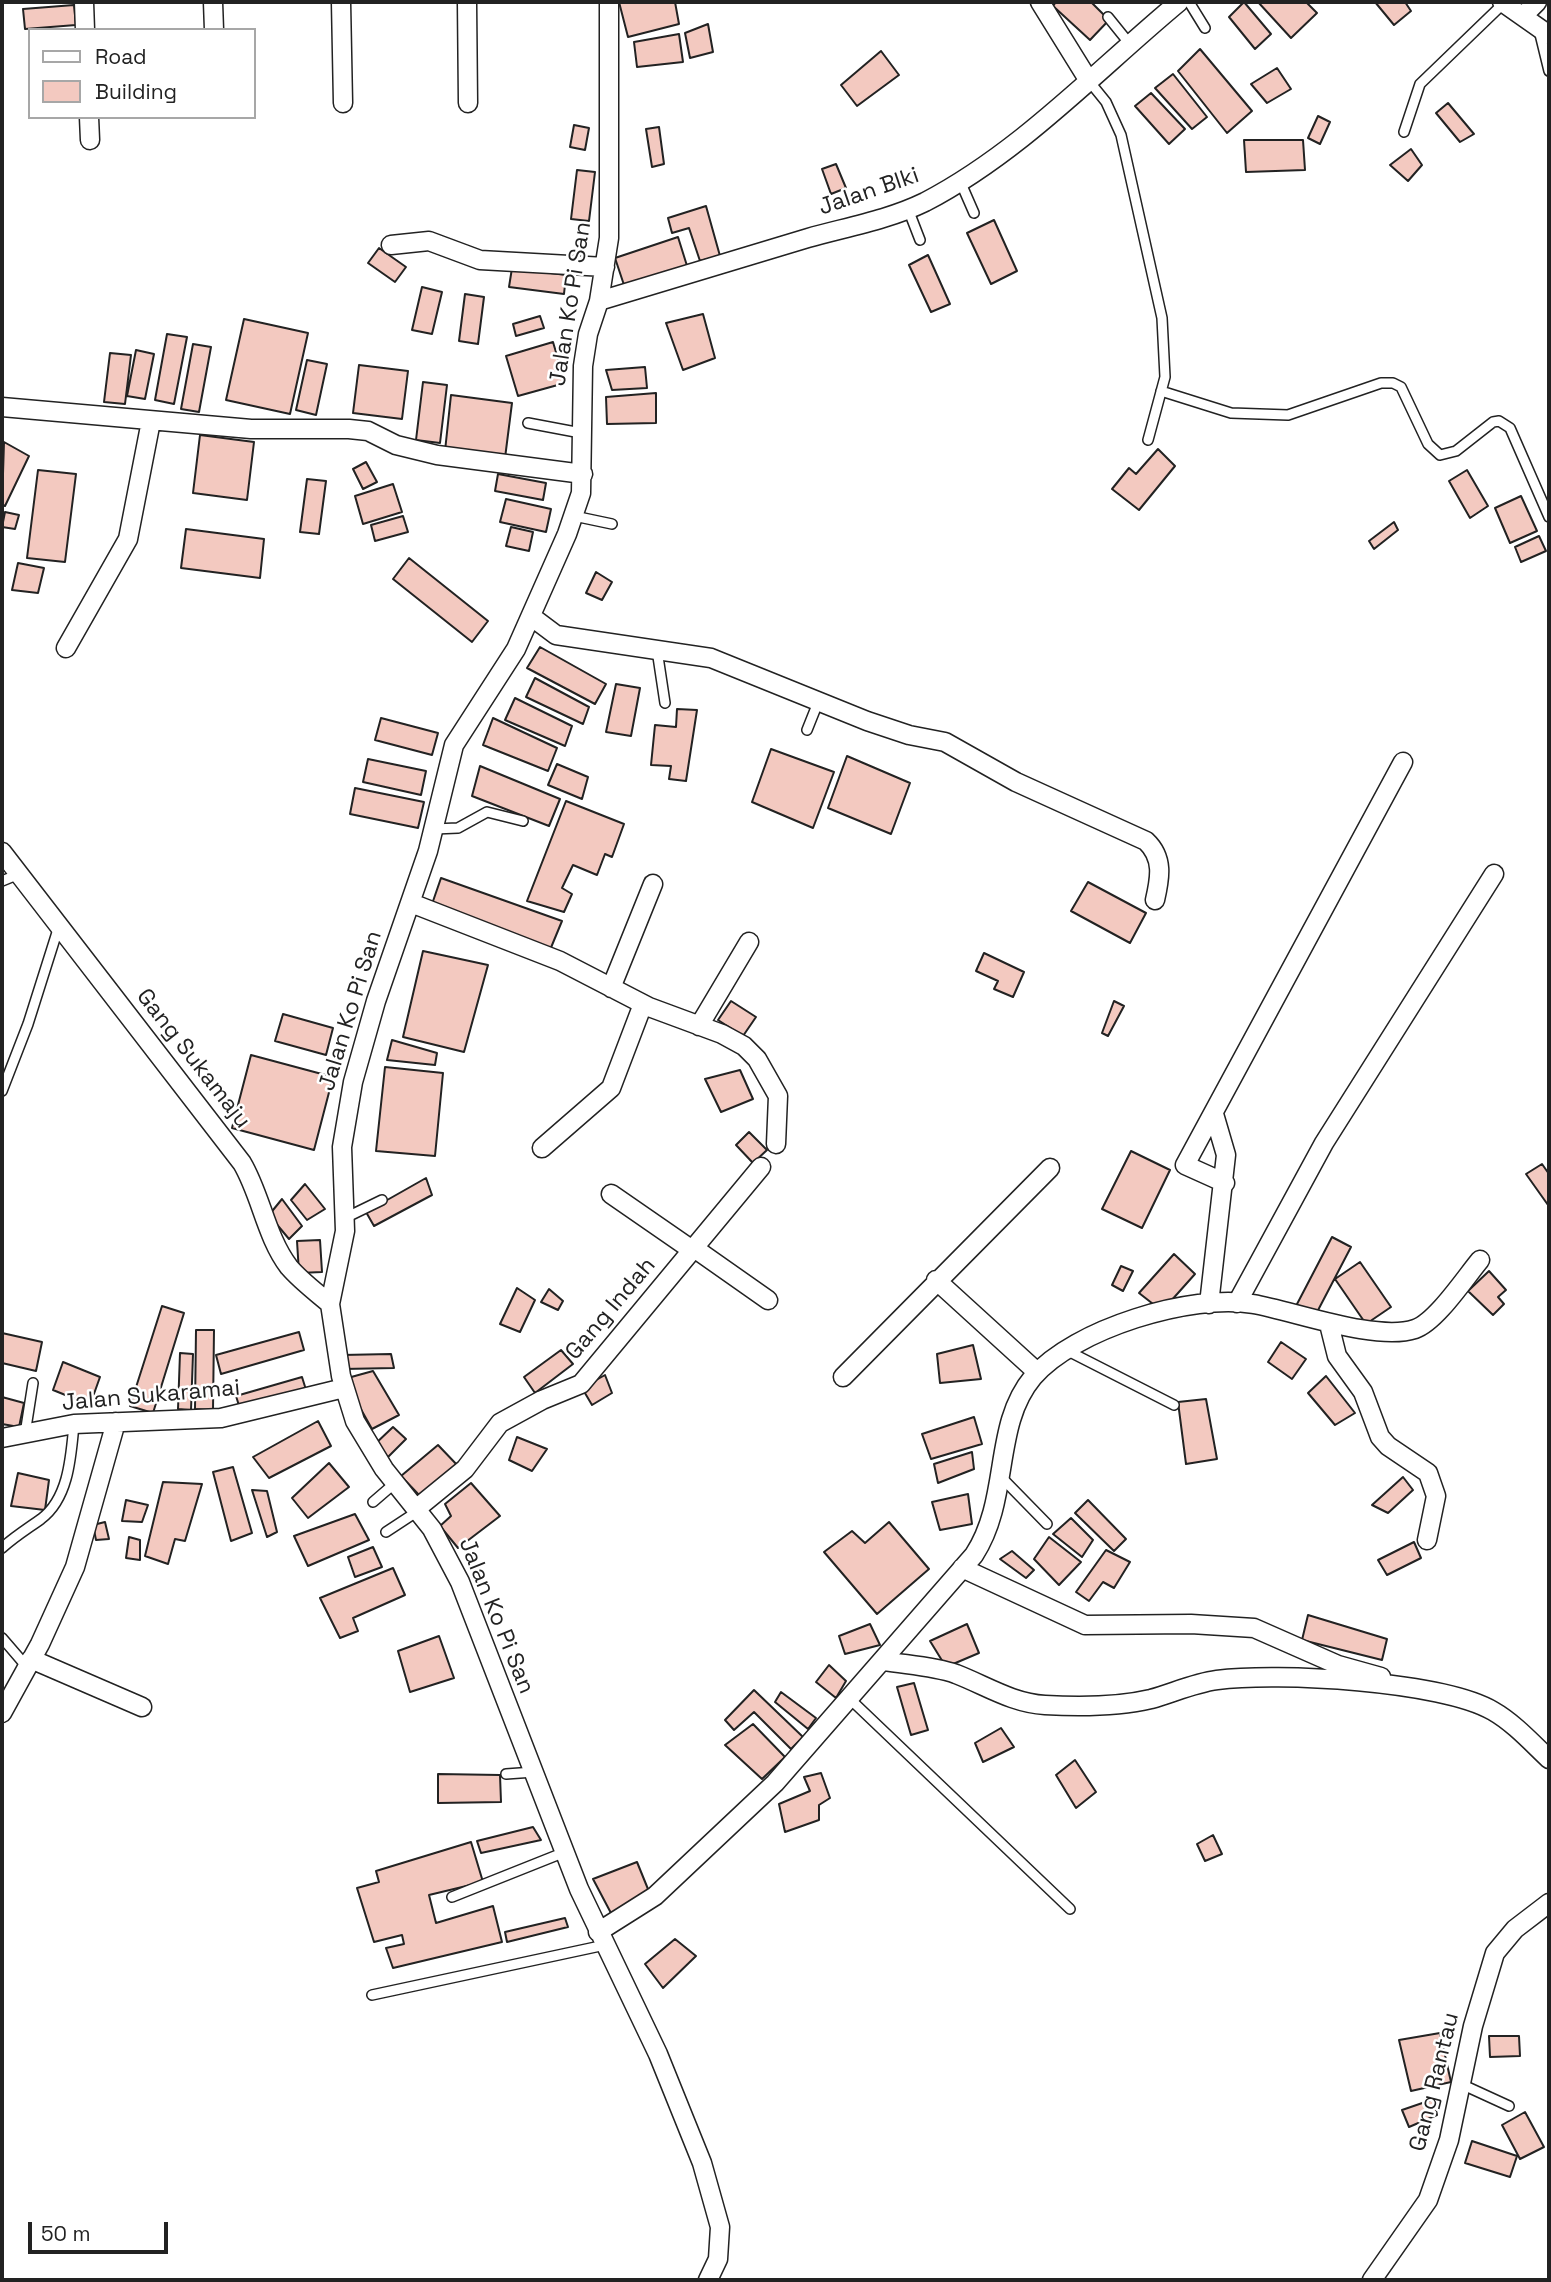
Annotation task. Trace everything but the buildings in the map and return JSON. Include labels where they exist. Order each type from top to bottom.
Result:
[{"type":"street","points":[[83,2],[85,28]]},
{"type":"street","points":[[213,2],[214,28]]},
{"type":"street","points":[[341,2],[343,103]]},
{"type":"street","points":[[467,2],[468,103]]},
{"type":"street","name":"Jalan Ko Pi San","points":[[609,2],[611,157],[605,267],[584,356],[580,386],[583,474],[574,516],[532,617],[491,691],[458,734],[434,829],[372,1012],[353,1082],[342,1147],[345,1218],[330,1304],[344,1388],[367,1445],[442,1545],[460,1582],[565,1852],[601,1938],[657,2054],[712,2193],[720,2227],[720,2245],[718,2259],[708,2280]]},
{"type":"street","points":[[1040,2],[1089,80]]},
{"type":"street","name":"Jalan Blki","points":[[599,301],[908,209],[960,181],[1015,142],[1179,2]]},
{"type":"street","points":[[1503,2],[1544,32]]},
{"type":"street","points":[[1524,15],[1537,2]]},
{"type":"street","points":[[89,119],[90,139]]},
{"type":"street","points":[[391,245],[429,241],[480,260],[605,267]]},
{"type":"street","points":[[2,407],[251,429],[368,431],[396,445],[437,455],[583,474]]},
{"type":"street","points":[[66,648],[128,539],[151,421]]},
{"type":"street","points":[[532,617],[556,635],[711,658],[890,729],[945,742],[1016,782],[1146,841],[1154,849],[1159,867],[1155,900]]},
{"type":"street","points":[[1225,1183],[1185,1165],[1403,762]]},
{"type":"street","name":"Gang Sukamaju","points":[[2,852],[242,1163],[252,1180],[276,1246],[288,1266],[330,1304]]},
{"type":"street","points":[[1237,1303],[1324,1143],[1494,874]]},
{"type":"street","points":[[611,988],[653,884]]},
{"type":"street","points":[[411,903],[549,957],[643,1004],[738,1042],[757,1059],[778,1096],[775,1144]]},
{"type":"street","points":[[699,1026],[749,942]]},
{"type":"street","points":[[542,1148],[611,1088],[643,1004]]},
{"type":"street","points":[[1209,1304],[1225,1183],[1226,1154],[1214,1114]]},
{"type":"street","name":"Gang Indah","points":[[417,1510],[465,1469],[500,1423],[542,1400],[581,1384],[761,1167]]},
{"type":"street","points":[[843,1377],[936,1280],[1051,1168]]},
{"type":"street","points":[[611,1194],[768,1300]]},
{"type":"street","points":[[601,1938],[695,1860],[775,1783],[884,1661],[962,1568],[987,1535],[1002,1478],[1013,1410],[1037,1372],[1064,1349],[1097,1331],[1149,1314],[1209,1304],[1237,1303],[1272,1308],[1329,1324],[1396,1331],[1415,1329],[1431,1318],[1480,1260]]},
{"type":"street","points":[[936,1280],[1037,1372]]},
{"type":"street","points":[[1329,1324],[1337,1356],[1363,1392],[1380,1437],[1428,1473],[1436,1496],[1427,1540]]},
{"type":"street","name":"Jalan Sukaramai","points":[[2,1438],[74,1424],[221,1418],[344,1388]]},
{"type":"street","points":[[2,1713],[75,1567],[116,1422]]},
{"type":"street","points":[[962,1568],[1085,1625],[1254,1628],[1338,1665],[1458,1698],[1494,1711],[1549,1759]]},
{"type":"street","points":[[884,1661],[939,1669],[1001,1695],[1025,1703],[1045,1705],[1120,1704],[1232,1679],[1327,1680],[1404,1687],[1458,1698]]},
{"type":"street","points":[[29,1663],[142,1707]]},
{"type":"street","name":"Gang Rantau","points":[[1372,2280],[1428,2200],[1449,2140],[1495,1953],[1515,1929],[1549,1903]]},
{"type":"lane","points":[[1189,2],[1205,28]]},
{"type":"lane","points":[[1404,132],[1420,84],[1503,2]]},
{"type":"lane","points":[[1108,17],[1129,43]]},
{"type":"lane","points":[[1544,32],[1549,71]]},
{"type":"lane","points":[[1089,80],[1106,102],[1121,135],[1162,318],[1165,377],[1148,440]]},
{"type":"lane","points":[[960,181],[974,213]]},
{"type":"lane","points":[[908,209],[920,240]]},
{"type":"lane","points":[[1161,391],[1231,413],[1275,415],[1316,408],[1381,383],[1392,383],[1401,387],[1428,444],[1440,455],[1456,451],[1493,422],[1499,421],[1510,428],[1549,517]]},
{"type":"lane","points":[[528,423],[581,433]]},
{"type":"lane","points":[[574,516],[612,524]]},
{"type":"lane","points":[[657,650],[665,703]]},
{"type":"lane","points":[[807,730],[819,700]]},
{"type":"lane","points":[[434,829],[458,828],[487,812],[523,821]]},
{"type":"lane","points":[[2,881],[19,874]]},
{"type":"lane","points":[[2,1091],[28,1024],[59,926]]},
{"type":"lane","points":[[345,1218],[382,1200]]},
{"type":"lane","points":[[1064,1349],[1174,1405]]},
{"type":"lane","points":[[25,1434],[33,1384]]},
{"type":"lane","points":[[2,1548],[43,1518],[55,1502],[70,1464],[74,1424]]},
{"type":"lane","points":[[1002,1478],[1047,1524]]},
{"type":"lane","points":[[373,1502],[396,1483]]},
{"type":"lane","points":[[386,1532],[417,1510]]},
{"type":"lane","points":[[2,1638],[29,1663]]},
{"type":"lane","points":[[850,1699],[1070,1909]]},
{"type":"lane","points":[[506,1774],[534,1772]]},
{"type":"lane","points":[[452,1897],[565,1852]]},
{"type":"lane","points":[[372,1995],[601,1938]]},
{"type":"lane","points":[[1461,2084],[1509,2105]]}]
